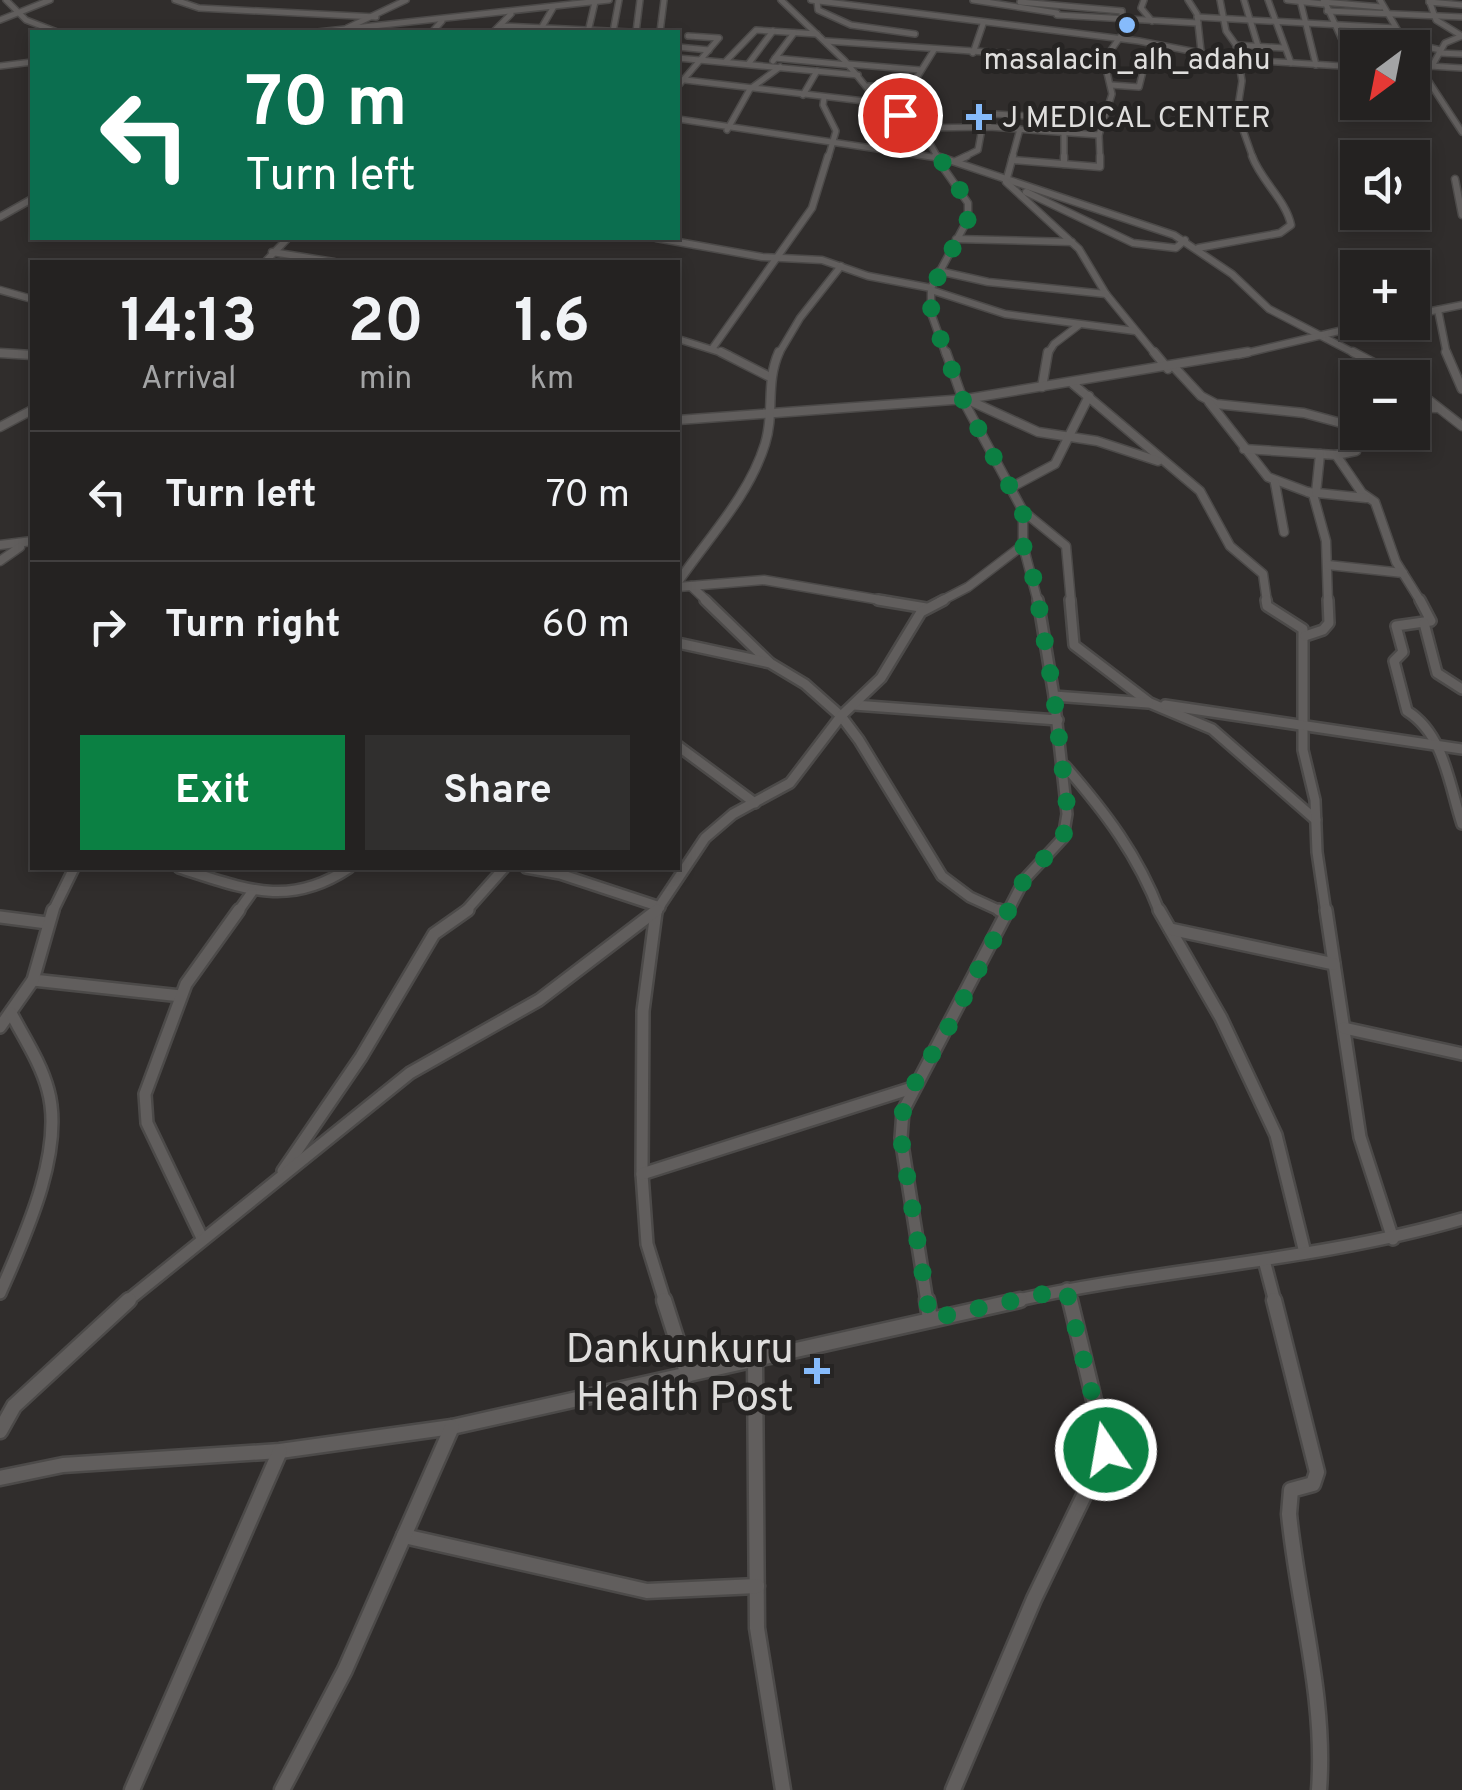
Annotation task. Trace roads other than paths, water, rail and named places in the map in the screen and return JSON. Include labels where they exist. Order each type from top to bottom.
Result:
[{"type":"street","points":[[6,0],[33,24],[51,30]]},
{"type":"street","points":[[0,20],[50,0]]},
{"type":"street","points":[[175,0],[188,6],[376,17]]},
{"type":"street","points":[[252,10],[266,0]]},
{"type":"street","points":[[351,30],[406,0]]},
{"type":"street","points":[[351,30],[608,0]]},
{"type":"street","points":[[613,30],[619,0]]},
{"type":"street","points":[[632,30],[640,0]]},
{"type":"street","points":[[660,30],[664,0]]},
{"type":"street","points":[[781,0],[826,41],[882,104],[919,128],[968,203],[968,219],[931,289],[931,313],[965,400],[1023,511],[1066,546],[1074,646],[1150,703],[1212,729],[1316,820]]},
{"type":"street","points":[[814,0],[930,18],[1120,39],[1239,60],[1340,66]]},
{"type":"street","points":[[814,0],[818,10],[851,25],[915,34]]},
{"type":"street","points":[[972,0],[1017,10],[1124,19],[1224,18],[1395,28]]},
{"type":"street","points":[[1144,0],[1141,8],[1155,21],[1154,44]]},
{"type":"street","points":[[1188,0],[1198,20],[1200,52]]},
{"type":"street","points":[[1198,248],[1280,233],[1291,225],[1288,214],[1259,176],[1237,113],[1242,81],[1239,60],[1236,45],[1226,31],[1220,0]]},
{"type":"street","points":[[1244,0],[1258,46]]},
{"type":"street","points":[[1268,0],[1291,63]]},
{"type":"street","points":[[1288,0],[1381,3],[1395,28]]},
{"type":"street","points":[[1010,27],[1020,1],[1124,12],[1120,39],[1104,60]]},
{"type":"street","points":[[1300,1],[1316,65]]},
{"type":"street","points":[[1462,4],[1429,1],[1434,16],[1462,36],[1445,44],[1432,66],[1462,68]]},
{"type":"street","points":[[589,30],[596,2]]},
{"type":"street","points":[[1052,30],[1057,14],[1054,2]]},
{"type":"street","points":[[1323,2],[1340,34]]},
{"type":"street","points":[[500,26],[540,30],[553,8]]},
{"type":"street","points":[[1326,11],[1462,17]]},
{"type":"street","points":[[1355,13],[1364,30]]},
{"type":"street","points":[[495,30],[511,14]]},
{"type":"street","points":[[903,48],[930,18]]},
{"type":"street","points":[[434,30],[442,21]]},
{"type":"street","points":[[973,53],[983,24]]},
{"type":"street","points":[[726,61],[754,31],[817,34]]},
{"type":"street","points":[[749,64],[773,31]]},
{"type":"street","points":[[769,66],[794,33]]},
{"type":"street","points":[[680,84],[719,38],[682,42]]},
{"type":"street","points":[[826,41],[1104,60]]},
{"type":"street","points":[[682,42],[708,50]]},
{"type":"street","points":[[1236,45],[1284,48]]},
{"type":"street","points":[[1430,49],[1462,54]]},
{"type":"street","points":[[758,50],[920,70]]},
{"type":"street","points":[[868,86],[911,87],[934,50]]},
{"type":"street","points":[[680,57],[859,76]]},
{"type":"street","points":[[1012,160],[1100,166],[1099,135],[1112,85],[1104,60]]},
{"type":"street","points":[[0,66],[30,62]]},
{"type":"street","points":[[727,130],[750,89],[781,67]]},
{"type":"street","points":[[1112,85],[1139,87],[1144,67]]},
{"type":"street","points":[[1452,67],[1462,78]]},
{"type":"street","points":[[803,96],[817,71]]},
{"type":"street","points":[[684,80],[882,104]]},
{"type":"street","points":[[1430,86],[1462,132]]},
{"type":"street","points":[[712,349],[812,208],[836,131],[823,105],[824,98]]},
{"type":"street","points":[[956,162],[978,150],[988,116],[995,114],[1103,121]]},
{"type":"street","points":[[1060,118],[1064,164]]},
{"type":"street","points":[[680,120],[727,130],[937,156],[988,171],[1185,240],[1269,310],[1368,360]]},
{"type":"street","points":[[919,128],[1099,135]]},
{"type":"street","points":[[1007,178],[1020,130]]},
{"type":"street","points":[[988,171],[1014,187],[1142,246],[1169,249],[1185,240]]},
{"type":"street","points":[[1455,180],[1462,215]]},
{"type":"street","points":[[1014,187],[1072,242],[1136,331],[1209,402],[1275,483],[1284,532]]},
{"type":"street","points":[[0,217],[30,200]]},
{"type":"street","points":[[956,239],[1072,242]]},
{"type":"street","points":[[266,260],[286,240]]},
{"type":"street","points":[[669,240],[776,257],[814,258],[868,276],[931,289],[969,306],[1136,331]]},
{"type":"street","points":[[272,252],[322,260]]},
{"type":"street","points":[[680,582],[755,467],[765,445],[771,413],[770,377],[806,310],[841,266]]},
{"type":"street","points":[[939,271],[988,282],[1106,294]]},
{"type":"street","points":[[0,290],[30,298]]},
{"type":"street","points":[[1430,312],[1462,305]]},
{"type":"street","points":[[1438,310],[1446,352],[1462,389]]},
{"type":"street","points":[[1042,386],[1044,356],[1050,346],[1079,325]]},
{"type":"street","points":[[680,420],[965,400],[1172,368],[1340,330]]},
{"type":"street","points":[[680,341],[712,349],[770,377]]},
{"type":"street","points":[[1446,352],[1462,354]]},
{"type":"street","points":[[0,353],[30,356]]},
{"type":"street","points":[[1073,384],[1200,491],[1230,546],[1263,574],[1267,606],[1294,621],[1305,636],[1303,750],[1334,964],[1360,1137],[1393,1239]]},
{"type":"street","points":[[1012,488],[1055,464],[1089,396]]},
{"type":"street","points":[[965,400],[1038,432],[1096,442],[1163,463]]},
{"type":"street","points":[[1209,402],[1340,419]]},
{"type":"street","points":[[1430,402],[1461,423]]},
{"type":"street","points":[[1430,408],[1436,408]]},
{"type":"street","points":[[0,426],[30,411]]},
{"type":"street","points":[[1244,449],[1336,456],[1356,450]]},
{"type":"street","points":[[1305,636],[1329,624],[1328,565],[1318,504],[1312,492],[1320,454]]},
{"type":"street","points":[[1336,456],[1367,498]]},
{"type":"street","points":[[1275,483],[1376,502],[1403,573],[1430,616],[1430,621],[1424,623],[1396,626],[1403,652],[1394,661],[1407,712],[1426,723],[1437,745],[1462,824]]},
{"type":"street","points":[[930,1319],[901,1138],[903,1111],[1024,880],[1063,838],[1068,814],[1054,696],[1035,583],[1023,545],[1023,511]]},
{"type":"street","points":[[3,545],[30,540]]},
{"type":"street","points":[[3,545],[30,548]]},
{"type":"street","points":[[680,869],[705,838],[733,814],[790,782],[841,716],[881,678],[921,612],[968,587],[1023,545]]},
{"type":"street","points":[[0,560],[20,547]]},
{"type":"street","points":[[1328,565],[1403,573]]},
{"type":"street","points":[[680,585],[764,580],[927,608]]},
{"type":"street","points":[[691,586],[770,662],[795,676],[841,716],[942,876],[956,889],[1006,912]]},
{"type":"street","points":[[1424,623],[1437,672],[1462,688]]},
{"type":"street","points":[[680,643],[770,662]]},
{"type":"street","points":[[1054,696],[1150,703],[1462,749]]},
{"type":"street","points":[[853,704],[1058,720]]},
{"type":"street","points":[[680,747],[755,802]]},
{"type":"street","points":[[1064,766],[1113,821],[1144,871],[1170,929],[1221,1018],[1276,1135],[1304,1253]]},
{"type":"street","points":[[0,1026],[33,980],[42,959],[47,924],[73,870]]},
{"type":"street","points":[[185,870],[252,892],[316,890],[347,870]]},
{"type":"street","points":[[276,1181],[361,1057],[434,934],[468,910],[502,870]]},
{"type":"street","points":[[537,870],[560,874],[658,910]]},
{"type":"street","points":[[679,870],[658,910],[643,1011],[642,1174],[646,1244],[688,1375]]},
{"type":"street","points":[[202,1238],[147,1123],[145,1094],[180,996],[252,892]]},
{"type":"street","points":[[0,1431],[14,1406],[84,1338],[202,1238],[410,1074],[539,1000],[658,910]]},
{"type":"street","points":[[0,917],[47,924]]},
{"type":"street","points":[[1170,929],[1334,964]]},
{"type":"street","points":[[33,980],[180,996]]},
{"type":"street","points":[[0,1293],[18,1254],[44,1166],[52,1112],[43,1076],[11,1013]]},
{"type":"street","points":[[1344,1028],[1462,1054]]},
{"type":"street","points":[[642,1174],[912,1088]]},
{"type":"street","points":[[0,1478],[63,1465],[280,1451],[452,1428],[1066,1289],[1393,1239],[1462,1219]]},
{"type":"street","points":[[1264,1260],[1316,1472],[1313,1484],[1291,1490],[1286,1511],[1307,1615],[1322,1761],[1319,1790]]},
{"type":"street","points":[[953,1790],[1034,1599],[1106,1450],[1066,1289]]},
{"type":"street","points":[[755,1360],[757,1628],[784,1790]]},
{"type":"street","points":[[282,1790],[345,1670],[452,1428]]},
{"type":"street","points":[[132,1790],[280,1451]]},
{"type":"street","points":[[404,1536],[647,1591],[756,1586]]},
{"type":"place","name":"masalacin_alh_adahu","points":[[1127,25]]},
{"type":"place","name":"J MEDICAL CENTER","points":[[979,117]]},
{"type":"place","name":"Dankunkuru Health Post","points":[[817,1371]]}]
